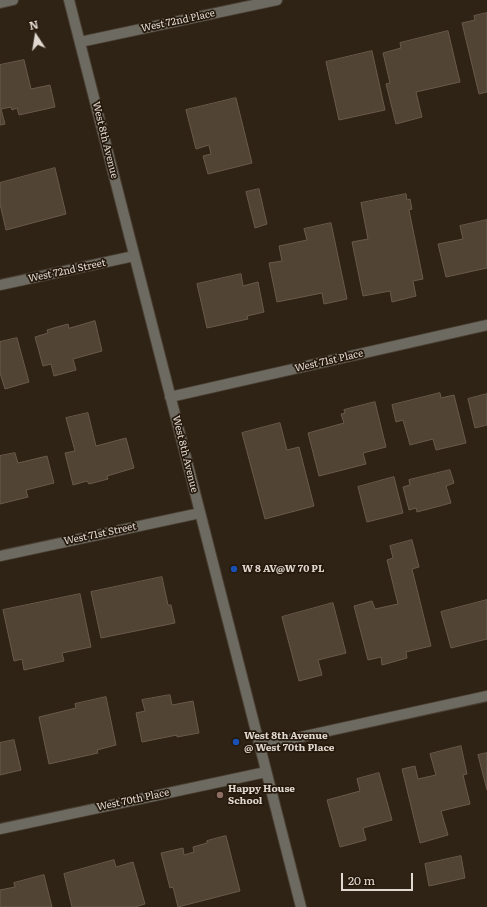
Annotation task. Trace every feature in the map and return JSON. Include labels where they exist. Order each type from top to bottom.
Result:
[{"type":"street","points":[[0,3],[13,0]]},
{"type":"street","name":"West 8th Avenue","points":[[69,0],[301,907]]},
{"type":"street","name":"West 72nd Place","points":[[80,42],[277,0]]},
{"type":"street","name":"West 72nd Street","points":[[0,285],[134,256]]},
{"type":"street","name":"West 71st Place","points":[[170,397],[487,325]]},
{"type":"street","name":"West 71st Street","points":[[0,556],[200,513]]},
{"type":"street","points":[[260,746],[487,696]]},
{"type":"street","name":"West 70th Place","points":[[0,829],[266,772]]},
{"type":"building","points":[[487,13],[487,92],[479,94],[462,23],[475,20],[474,16]]},
{"type":"building","points":[[448,31],[460,82],[416,92],[422,117],[396,124],[386,84],[390,83],[383,53],[401,48],[400,43]]},
{"type":"building","points":[[372,51],[385,110],[339,120],[326,62]]},
{"type":"building","points":[[24,60],[31,89],[50,85],[55,107],[19,115],[17,108],[12,110],[11,107],[1,109],[5,124],[0,125],[0,65]]},
{"type":"building","points":[[236,98],[252,163],[208,174],[203,156],[211,154],[209,145],[196,149],[186,110]]},
{"type":"building","points":[[55,168],[66,214],[6,230],[0,204],[0,183]]},
{"type":"building","points":[[259,189],[267,224],[255,228],[246,192]]},
{"type":"building","points":[[406,194],[407,200],[410,199],[412,209],[409,210],[423,279],[413,281],[416,296],[392,302],[390,291],[363,296],[352,242],[368,239],[361,203]]},
{"type":"building","points":[[487,220],[487,268],[446,277],[438,244],[463,239],[460,226]]},
{"type":"building","points":[[331,223],[347,299],[324,304],[322,293],[277,302],[269,263],[282,261],[279,246],[307,240],[304,229]]},
{"type":"building","points":[[241,274],[243,286],[258,282],[264,312],[247,316],[248,319],[207,328],[197,284]]},
{"type":"building","points":[[95,321],[102,351],[73,359],[76,370],[54,376],[51,364],[43,366],[35,337],[48,333],[47,330],[68,324],[69,328]]},
{"type":"building","points":[[17,338],[29,382],[5,389],[0,373],[0,342]]},
{"type":"building","points":[[440,393],[441,398],[454,395],[466,443],[436,450],[433,439],[410,445],[403,420],[396,422],[392,405]]},
{"type":"building","points":[[487,394],[487,425],[475,428],[468,399]]},
{"type":"building","points":[[375,402],[386,447],[363,453],[366,464],[319,476],[308,433],[344,423],[341,414],[345,413],[344,410]]},
{"type":"building","points":[[88,413],[96,446],[126,438],[134,468],[107,476],[108,479],[89,484],[87,481],[73,485],[65,453],[75,451],[66,418]]},
{"type":"building","points":[[280,423],[287,450],[299,447],[314,506],[265,519],[242,433]]},
{"type":"building","points":[[15,453],[18,463],[47,456],[54,483],[26,490],[28,497],[0,504],[0,456]]},
{"type":"building","points":[[450,470],[454,483],[446,486],[451,503],[417,512],[416,508],[409,510],[403,487],[410,485],[409,480]]},
{"type":"building","points":[[394,477],[403,513],[367,522],[358,487]]},
{"type":"building","points":[[412,540],[419,567],[412,569],[431,646],[406,652],[407,658],[382,665],[381,657],[368,660],[354,606],[372,601],[375,609],[398,604],[387,560],[393,558],[390,546]]},
{"type":"building","points":[[162,577],[168,605],[171,605],[175,623],[101,638],[91,592]]},
{"type":"building","points":[[80,594],[91,647],[62,653],[64,661],[24,670],[22,659],[14,661],[3,610]]},
{"type":"building","points":[[487,600],[487,639],[451,648],[441,612]]},
{"type":"building","points":[[333,603],[346,653],[318,660],[322,675],[299,681],[282,617]]},
{"type":"building","points":[[170,695],[172,705],[193,701],[199,733],[177,737],[177,735],[142,742],[136,713],[145,711],[142,700]]},
{"type":"building","points":[[106,697],[116,745],[97,750],[98,753],[49,764],[39,717],[76,708],[75,704]]},
{"type":"building","points":[[14,740],[21,770],[0,775],[0,743]]},
{"type":"building","points":[[461,746],[467,774],[463,775],[470,804],[441,811],[448,835],[420,843],[402,769],[415,766],[418,779],[436,775],[430,754]]},
{"type":"building","points":[[487,753],[487,790],[478,755]]},
{"type":"building","points":[[379,773],[392,820],[363,828],[366,840],[340,847],[327,800],[360,791],[357,779]]},
{"type":"building","points":[[226,836],[240,891],[178,907],[173,887],[170,888],[161,853],[183,848],[184,855],[194,852],[193,847],[207,843],[207,841]]},
{"type":"building","points":[[461,856],[465,878],[429,886],[425,864]]},
{"type":"building","points":[[114,860],[116,867],[133,862],[145,904],[135,907],[72,907],[64,874]]},
{"type":"building","points":[[44,875],[52,907],[0,907],[0,890],[15,887],[14,883]]},
{"type":"place","name":"W 8 AV@W 70 PL","points":[[234,569]]},
{"type":"place","name":"West 8th Avenue @ West 70th Place","points":[[236,742]]},
{"type":"place","name":"Happy House School","points":[[220,795]]}]
